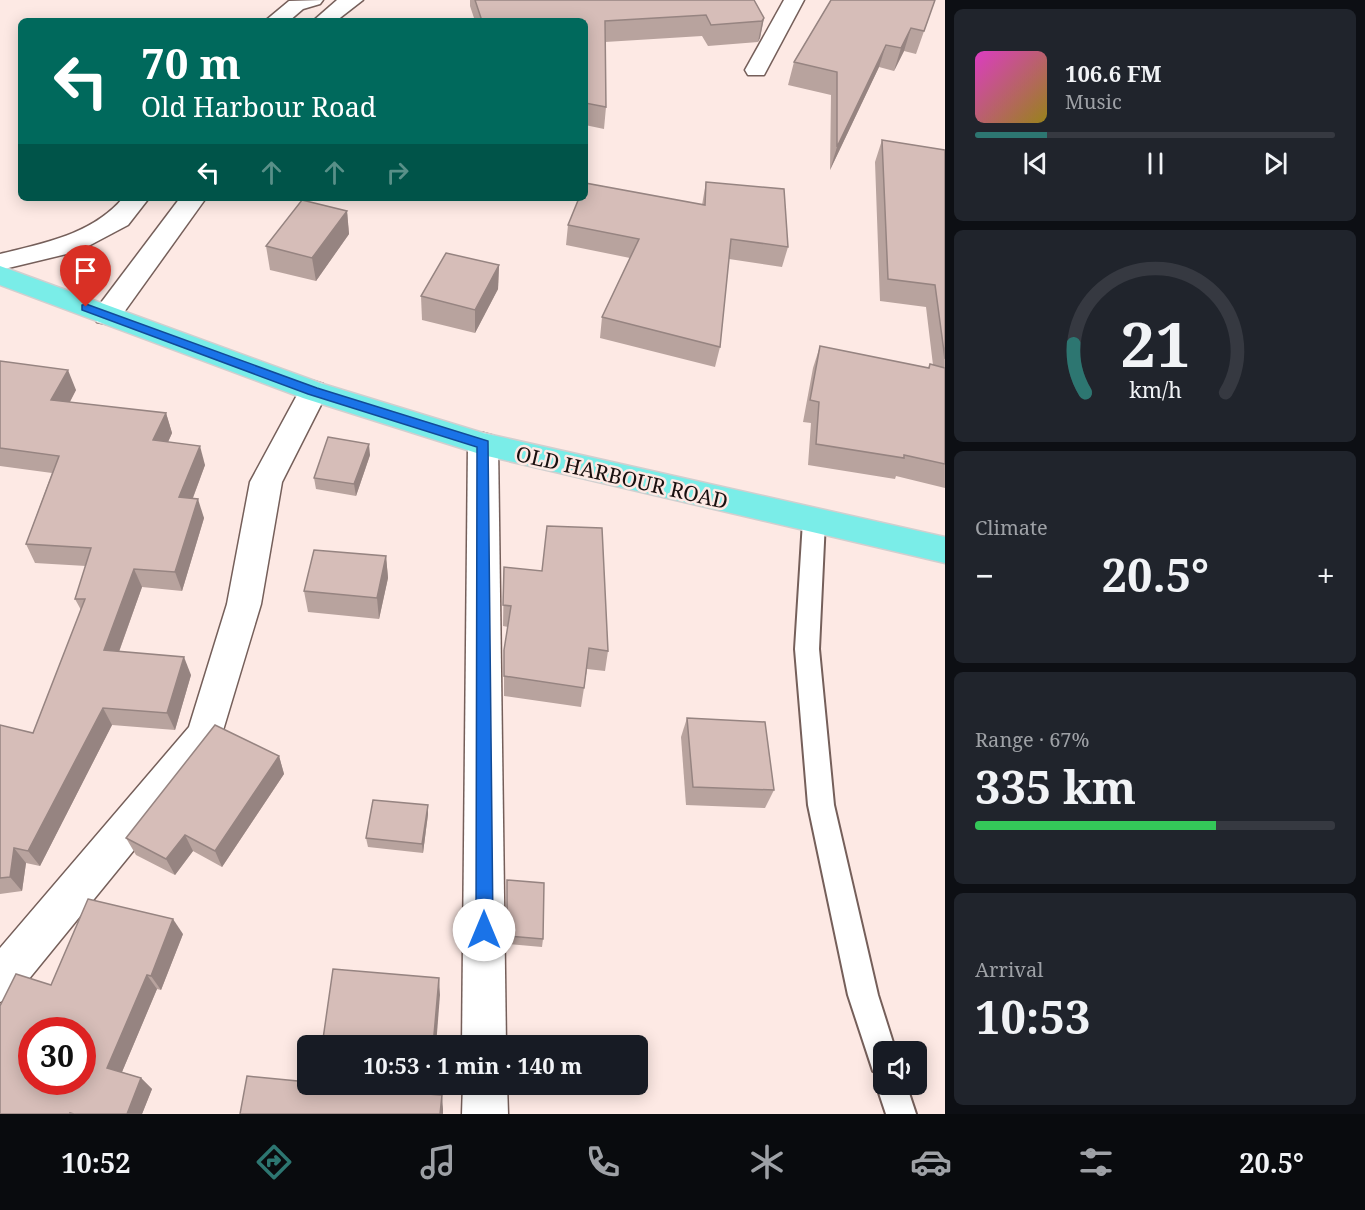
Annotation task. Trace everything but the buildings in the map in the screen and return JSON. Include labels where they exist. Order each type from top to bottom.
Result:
[{"type":"main road","name":"OLD HARBOUR ROAD","points":[[0,275],[313,391],[483,444],[814,522],[945,550]]},
{"type":"street","points":[[280,18],[296,5],[313,0]]},
{"type":"street","points":[[327,18],[339,7],[353,0]]},
{"type":"street","points":[[756,70],[794,0]]},
{"type":"street","points":[[0,262],[70,245],[119,219],[134,201]]},
{"type":"street","points":[[107,315],[191,201]]},
{"type":"street","points":[[0,981],[205,735],[244,604],[266,482],[313,391]]},
{"type":"street","points":[[483,444],[484,1035]]},
{"type":"street","points":[[484,1095],[484,1114]]},
{"type":"lane","points":[[814,522],[807,649],[821,805],[863,995],[878,1041]]},
{"type":"lane","points":[[895,1095],[901,1114]]},
{"type":"route","points":[[86,307],[313,391],[483,444],[484,930]]}]
